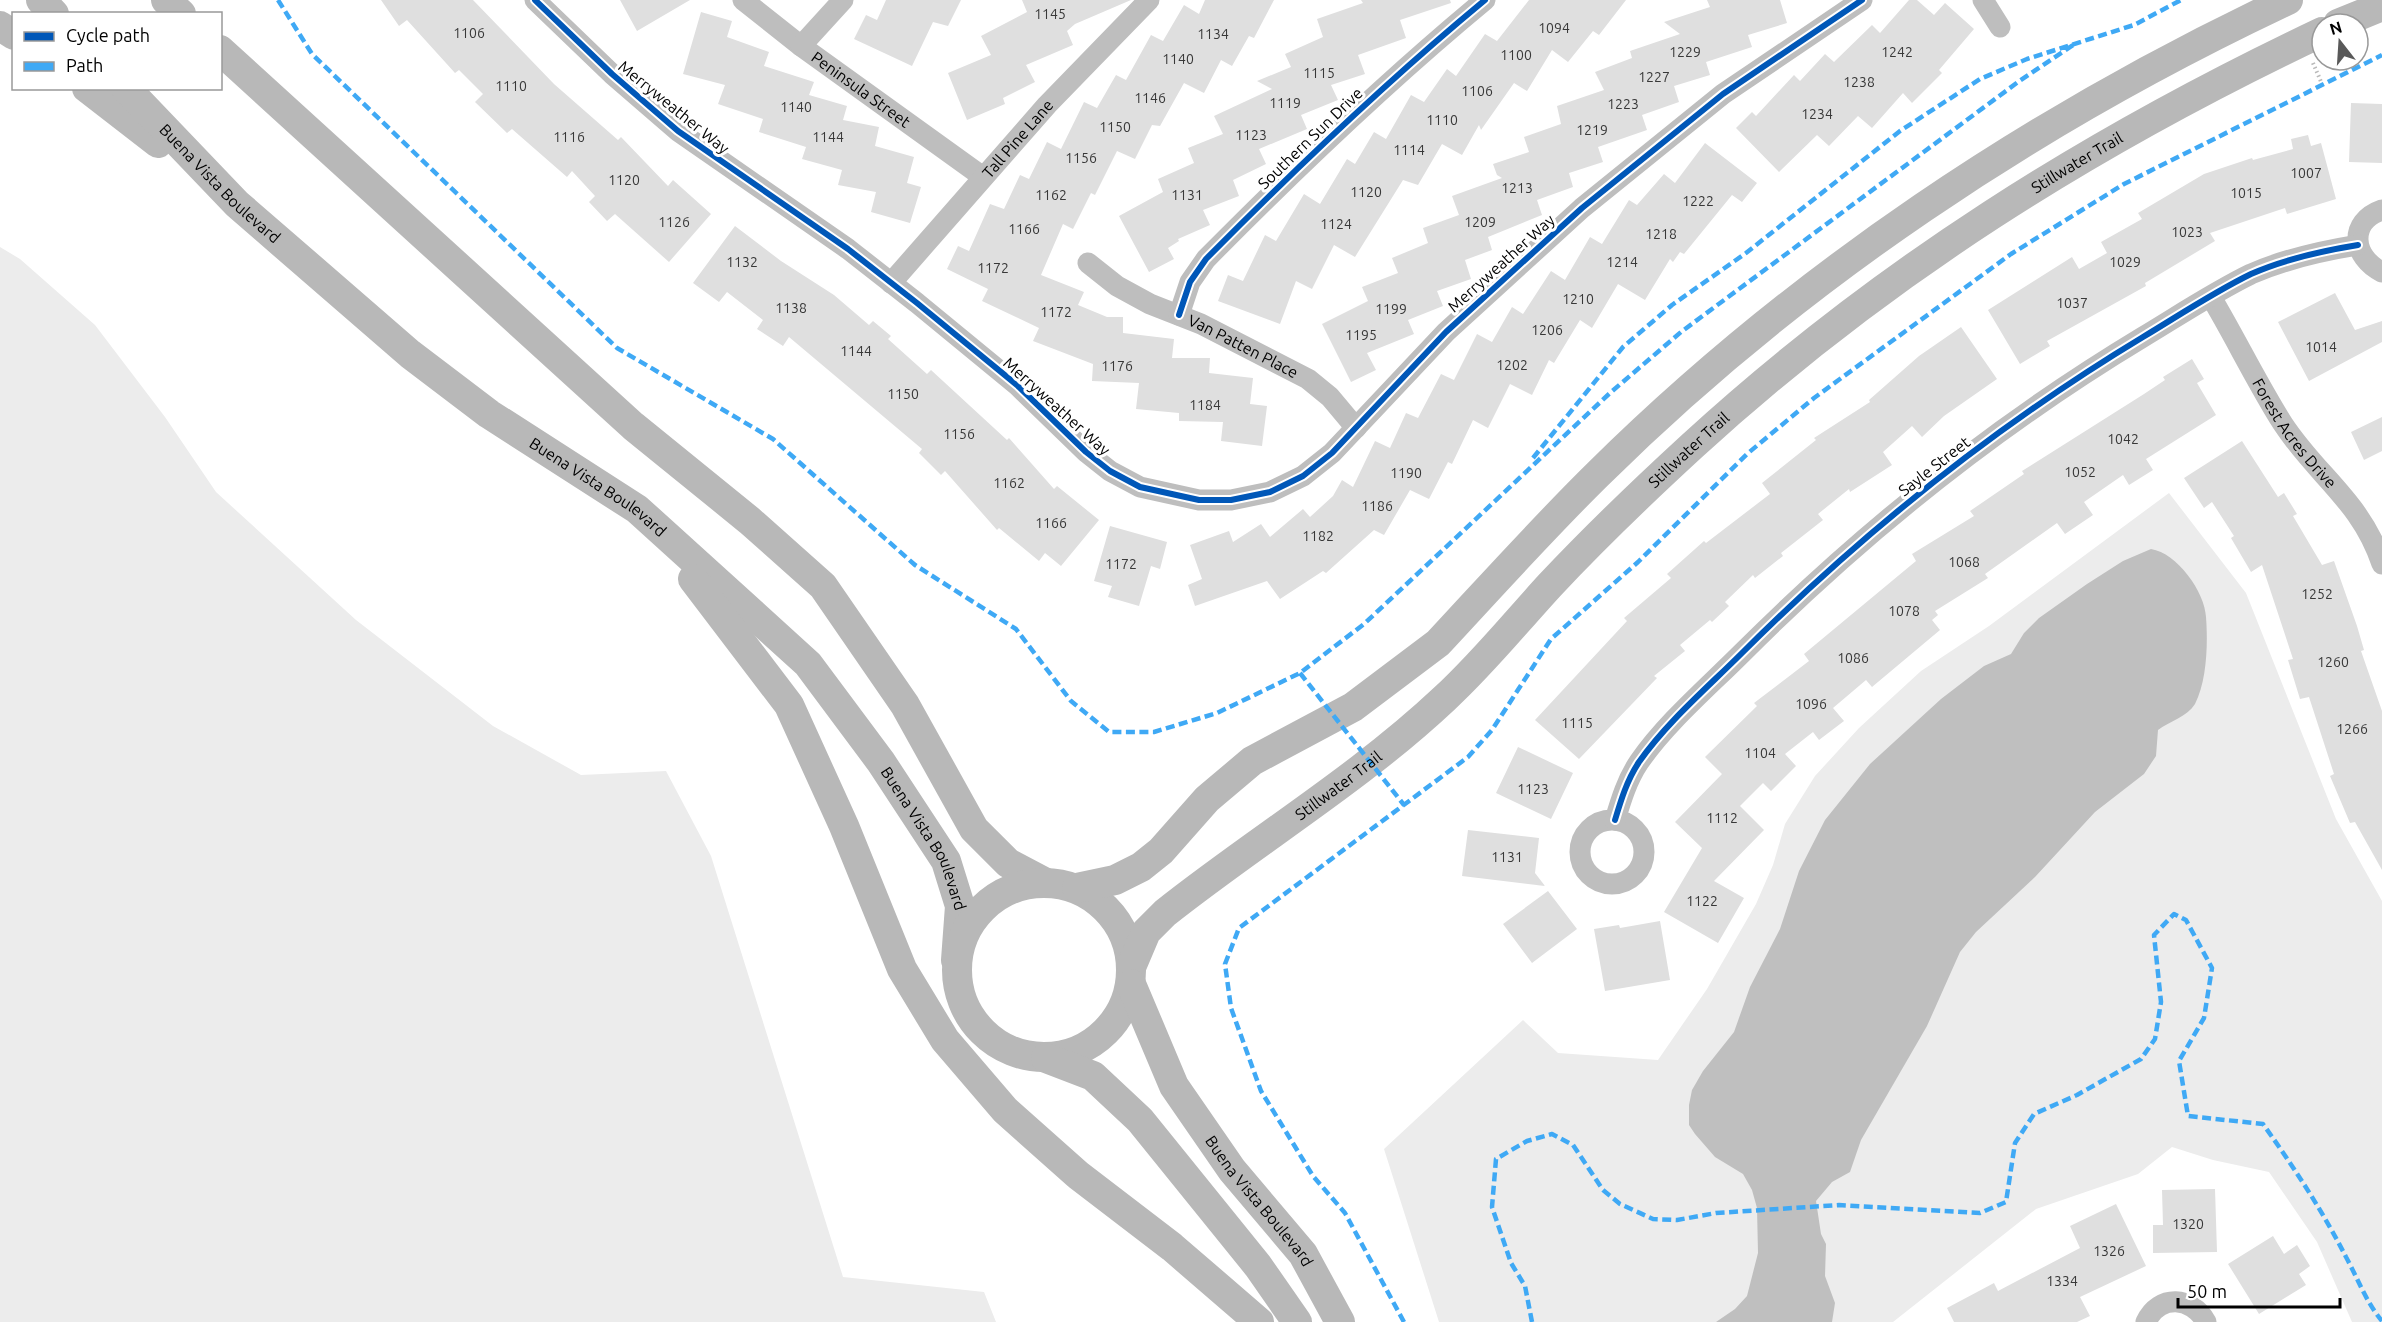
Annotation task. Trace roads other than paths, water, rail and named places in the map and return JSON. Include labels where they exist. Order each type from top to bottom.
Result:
[{"type":"main road","points":[[41,0],[52,12]]},
{"type":"main road","points":[[166,0],[178,12]]},
{"type":"main road","points":[[1077,888],[1115,880],[1141,867],[1161,851],[1207,799],[1252,761],[1353,708],[1410,667],[1438,643],[1598,474],[1746,340],[1826,278],[2025,139],[2170,58],[2288,0]]},
{"type":"main road","points":[[2367,12],[2382,6]]},
{"type":"main road","name":"Stillwater Trail","points":[[1131,975],[1146,932],[1165,913],[1346,781],[1446,697],[1550,586],[1638,497],[1710,430],[1810,344],[1933,253],[2063,168],[2199,91],[2310,38]]},
{"type":"main road","name":"Buena Vista Boulevard","points":[[222,52],[633,426],[750,521],[823,586],[905,705],[974,829],[1008,863],[1046,883]]},
{"type":"main road","points":[[90,90],[237,204]]},
{"type":"main road","name":"Buena Vista Boulevard","points":[[128,90],[237,204],[410,354],[489,414],[637,509],[808,664],[880,762],[946,861],[960,906],[956,960],[957,987],[966,1012],[983,1034],[1005,1049],[1031,1057],[1058,1057],[1084,1048],[1106,1032],[1122,1010],[1131,975]]},
{"type":"main road","points":[[637,509],[712,602],[789,705],[844,826],[902,969],[945,1040],[1005,1110],[1078,1175],[1172,1247],[1258,1322]]},
{"type":"main road","name":"Buena Vista Boulevard","points":[[956,960],[963,935],[977,913],[1004,893],[1020,886],[1046,883],[1077,888],[1101,903],[1118,923],[1128,946],[1131,975],[1174,1086],[1232,1170],[1303,1254],[1340,1322]]},
{"type":"main road","name":"Buena Vista Boulevard","points":[[1043,1057],[1093,1076],[1140,1120],[1258,1266],[1297,1322]]},
{"type":"street","name":"Merryweather Way","points":[[535,0],[612,74],[678,131],[891,283],[1018,386],[1086,452],[1110,471],[1140,488],[1199,500],[1231,500],[1270,492],[1303,476],[1332,453],[1446,332],[1582,208],[1723,94],[1862,0]]},
{"type":"street","name":"Peninsula Street","points":[[743,0],[801,46],[983,177]]},
{"type":"street","points":[[801,46],[843,0]]},
{"type":"street","name":"Tall Pine Lane","points":[[891,283],[1047,105],[1149,0]]},
{"type":"street","name":"Southern Sun Drive","points":[[1179,315],[1190,282],[1206,259],[1339,128],[1421,53],[1485,0]]},
{"type":"street","points":[[1983,0],[2000,27]]},
{"type":"street","points":[[2382,210],[2364,221],[2359,232],[2358,245],[2362,257],[2382,272]]},
{"type":"street","name":"Sayle Street","points":[[1615,820],[1626,784],[1639,762],[1665,732],[1785,610],[1846,554],[1919,493],[2015,421],[2107,359],[2211,297],[2250,275],[2284,261],[2319,251],[2358,245]]},
{"type":"street","name":"Van Patten Place","points":[[1088,263],[1117,286],[1308,379],[1330,397],[1356,428]]},
{"type":"street","name":"Forest Acres Drive","points":[[2211,297],[2283,424],[2303,451],[2377,533],[2382,564]]},
{"type":"street","points":[[2146,1322],[2154,1309],[2164,1303],[2177,1301],[2194,1307],[2206,1322]]}]
